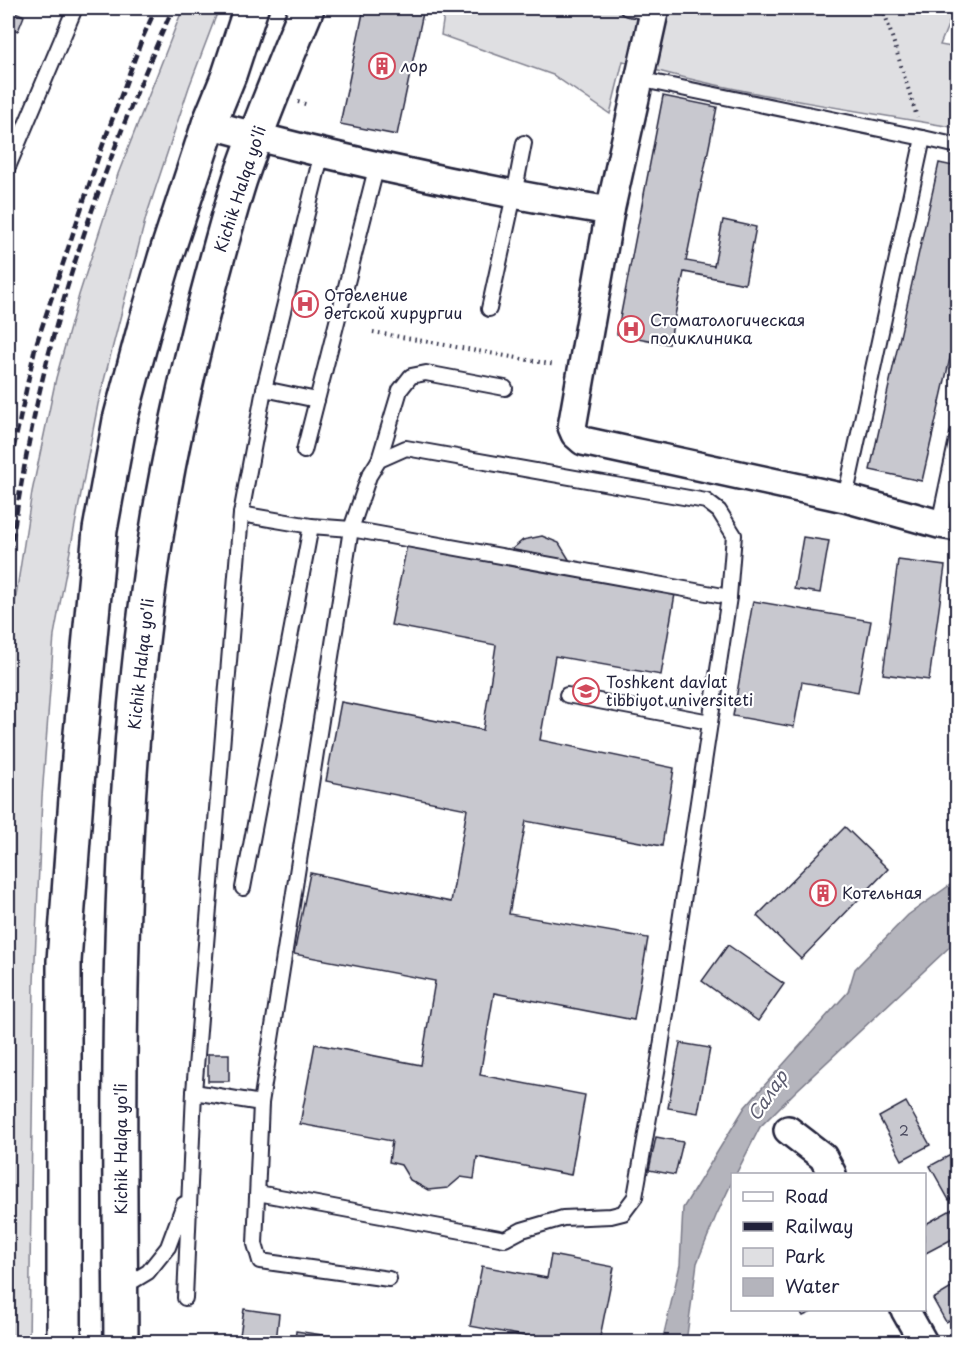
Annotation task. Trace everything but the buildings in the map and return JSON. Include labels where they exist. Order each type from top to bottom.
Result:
[{"type":"highway","points":[[63,1342],[64,961],[80,744],[100,530],[120,420],[165,258],[209,124],[229,75],[251,8]]},
{"type":"highway","name":"Kichik Halqa yo'li","points":[[122,1342],[121,948],[133,742],[158,521],[176,424],[239,183],[255,136],[307,8]]},
{"type":"street","points":[[654,10],[610,211],[572,427],[575,434],[583,441],[845,498],[948,526]]},
{"type":"street","points":[[209,124],[377,165],[514,195],[610,211]]},
{"type":"street","points":[[788,1130],[823,1156],[832,1173]]},
{"type":"street","points":[[906,1311],[923,1342]]},
{"type":"lane","points":[[8,167],[75,8]]},
{"type":"lane","points":[[627,8],[654,10]]},
{"type":"lane","points":[[638,79],[957,146]]},
{"type":"lane","points":[[845,498],[923,138]]},
{"type":"lane","points":[[489,309],[524,143]]},
{"type":"lane","points":[[185,1298],[194,1092],[241,514],[264,389],[322,152]]},
{"type":"lane","points":[[304,451],[377,165]]},
{"type":"lane","points":[[389,1279],[260,1261],[255,1244],[261,1103],[351,529],[369,476],[379,460],[400,390],[411,376],[426,373],[505,388]]},
{"type":"lane","points":[[264,389],[317,400]]},
{"type":"lane","points":[[948,526],[957,434]]},
{"type":"lane","points":[[258,1193],[505,1239],[522,1230],[563,1218],[611,1216],[623,1213],[635,1197],[657,1071],[729,597],[734,535],[719,511],[706,501],[406,448],[379,460]]},
{"type":"lane","points":[[241,514],[311,526],[351,529],[729,597]]},
{"type":"lane","points":[[243,888],[311,526]]},
{"type":"lane","points":[[567,695],[710,722]]},
{"type":"lane","points":[[194,1092],[261,1103]]},
{"type":"lane","points":[[121,1288],[148,1272],[168,1247],[189,1192]]},
{"type":"path","points":[[884,8],[923,138]]},
{"type":"path","points":[[373,332],[581,370]]},
{"type":"green space","points":[[183,8],[219,8],[189,87],[146,217],[98,404],[54,635],[42,797],[34,982],[29,1342],[8,1342],[8,647],[32,492],[56,378],[79,295],[118,174]]},
{"type":"green space","points":[[445,8],[576,8],[599,12],[600,8],[955,8],[940,45],[957,48],[957,128],[706,83],[623,61],[610,114],[553,75],[441,35]]},
{"type":"water","name":"Салар","points":[[957,880],[957,940],[760,1127],[737,1173],[731,1173],[731,1184],[697,1263],[686,1342],[662,1342],[680,1265],[683,1208],[745,1107],[848,992],[855,969],[908,915]]},
{"type":"railway","points":[[8,475],[35,348],[98,158],[142,39],[156,8]]},
{"type":"railway","points":[[8,567],[31,430],[62,305],[104,176],[173,8]]},
{"type":"place","name":"лор","points":[[382,66]]},
{"type":"place","name":"Отделение детской хирургии","points":[[305,304]]},
{"type":"place","name":"Стоматологическая поликлиника","points":[[631,329]]},
{"type":"place","name":"Toshkent davlat tibbiyot universiteti","points":[[586,691]]},
{"type":"place","name":"Котельная","points":[[823,893]]}]
